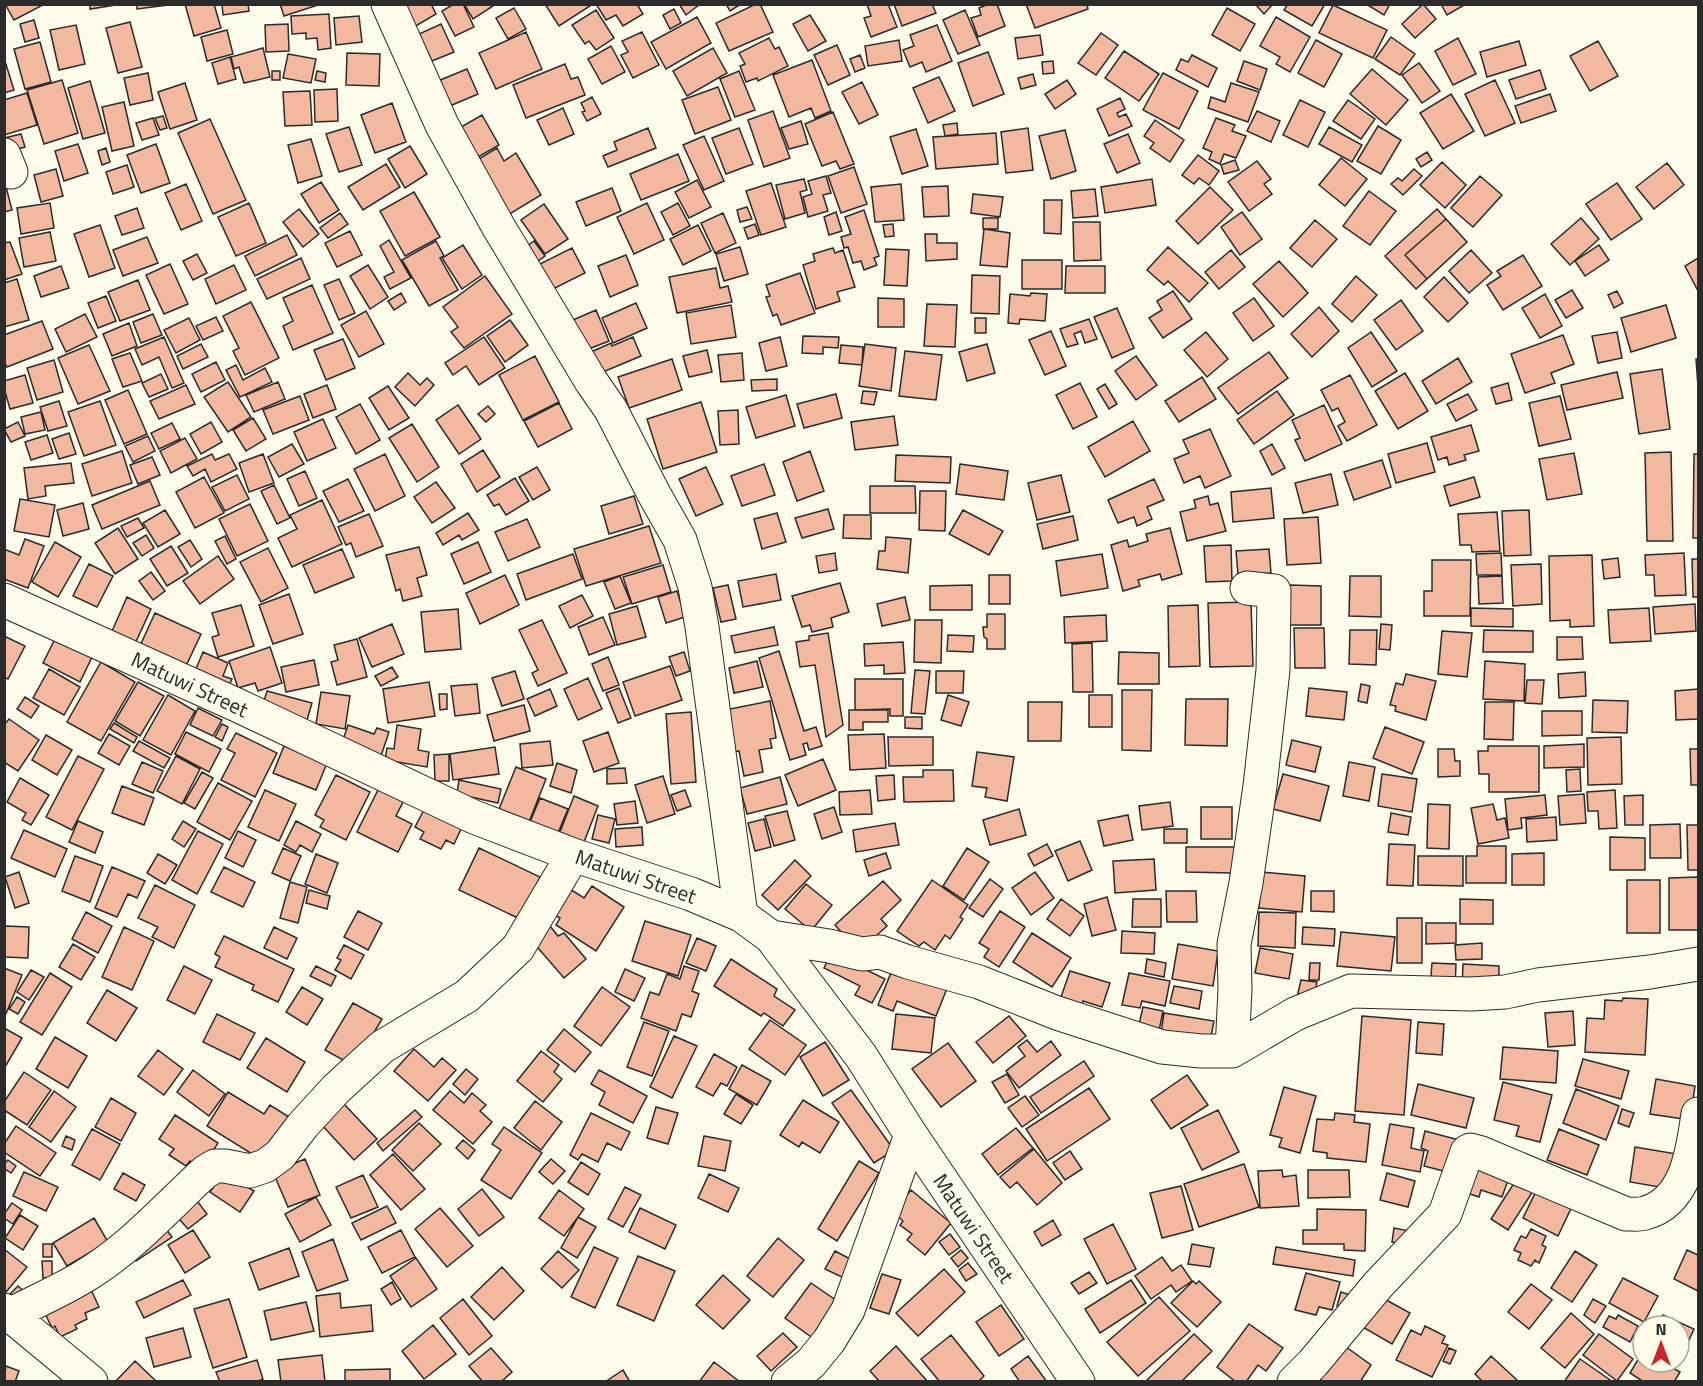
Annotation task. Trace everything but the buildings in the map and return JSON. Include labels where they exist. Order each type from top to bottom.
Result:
[{"type":"street","points":[[388,4],[442,125],[498,226],[591,381],[611,410],[680,540],[695,587],[702,627],[741,915]]},
{"type":"street","points":[[1232,1051],[1235,989],[1234,944],[1246,883],[1260,786],[1273,670],[1274,591],[1247,588]]},
{"type":"street","name":"Matuwi Street","points":[[4,600],[239,706],[474,818],[573,855],[691,894],[741,915],[771,937],[861,1056],[911,1135],[1078,1382]]},
{"type":"street","points":[[91,1382],[7,1312],[84,1276],[103,1263],[137,1237],[204,1172],[215,1166],[250,1171],[265,1166],[280,1155],[303,1125],[336,1089],[382,1047],[467,996],[518,948],[573,855]]},
{"type":"street","points":[[771,937],[829,946],[862,954],[880,952],[979,982],[1057,1013],[1162,1047],[1201,1051],[1232,1051],[1295,1014],[1351,991],[1505,993],[1538,985],[1698,964]]},
{"type":"street","points":[[1294,1382],[1313,1363],[1378,1285],[1445,1214],[1467,1152],[1470,1150],[1626,1214],[1644,1214],[1660,1207],[1683,1179],[1692,1156],[1698,1114]]},
{"type":"street","points":[[788,1382],[811,1363],[829,1341],[848,1310],[911,1135]]}]
